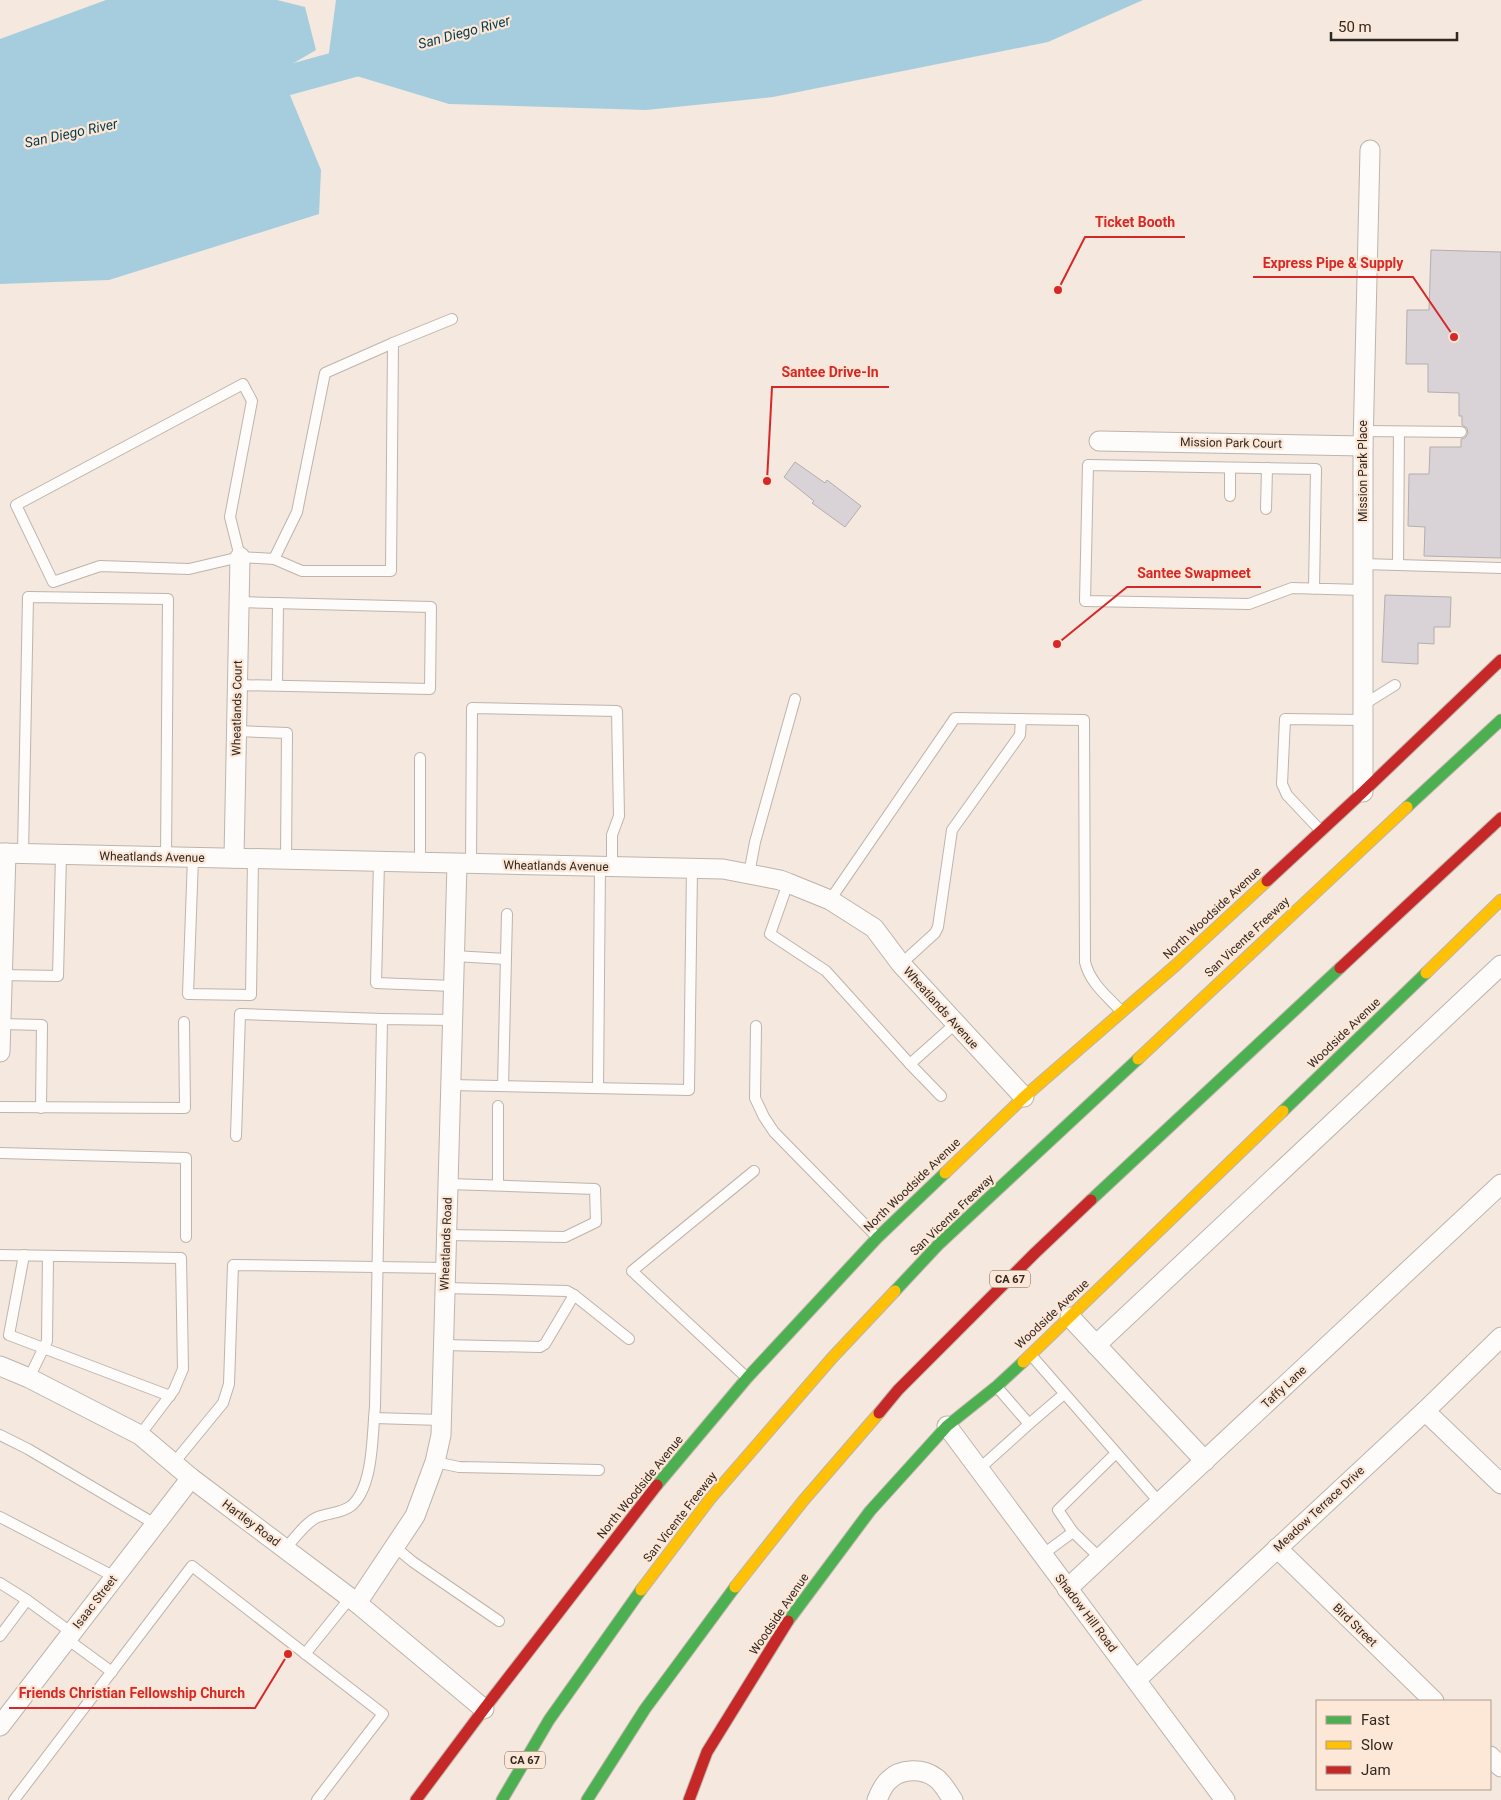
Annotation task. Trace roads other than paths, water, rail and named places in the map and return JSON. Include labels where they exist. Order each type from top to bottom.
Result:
[{"type":"main road","name":"North Woodside Avenue","points":[[416,1800],[484,1708],[646,1500],[747,1378],[877,1238],[1024,1097],[1176,965],[1363,792],[1501,660]]},
{"type":"main road","name":"San Vicente Freeway","points":[[502,1800],[549,1720],[636,1596],[710,1499],[832,1358],[938,1244],[1501,720]]},
{"type":"main road","name":"CA 67","points":[[587,1800],[645,1709],[724,1600],[803,1501],[898,1390],[1035,1253],[1501,818]]},
{"type":"main road","name":"Woodside Avenue","points":[[689,1800],[706,1752],[783,1628],[870,1511],[947,1426],[996,1386],[1070,1317],[1501,900]]},
{"type":"main road","points":[[506,1771],[549,1720]]},
{"type":"street","name":"Mission Park Place","points":[[1363,792],[1363,439],[1370,150]]},
{"type":"street","name":"Mission Park Court","points":[[1099,441],[1363,439]]},
{"type":"street","name":"Wheatlands Court","points":[[234,858],[240,557]]},
{"type":"street","name":"Wheatlands Avenue","points":[[10,853],[723,869],[780,880],[830,900],[874,928],[901,964],[1024,1097]]},
{"type":"street","points":[[0,1052],[1,983],[10,853]]},
{"type":"street","name":"Wheatlands Road","points":[[354,1600],[395,1547],[415,1516],[435,1462],[441,1435],[454,956],[464,864]]},
{"type":"street","points":[[1096,1345],[1501,965]]},
{"type":"street","name":"Taffy Lane","points":[[1067,1589],[1501,1184]]},
{"type":"street","points":[[1070,1317],[1205,1462]]},
{"type":"street","name":"Meadow Terrace Drive","points":[[1136,1680],[1425,1411],[1501,1337]]},
{"type":"street","name":"Hartley Road","points":[[0,1366],[29,1378],[140,1435],[191,1478],[354,1600],[484,1708]]},
{"type":"street","points":[[1425,1411],[1501,1484]]},
{"type":"street","name":"Shadow Hill Road","points":[[947,1426],[1225,1800]]},
{"type":"street","name":"Isaac Street","points":[[0,1726],[191,1478]]},
{"type":"street","name":"Bird Street","points":[[1277,1548],[1433,1700]]},
{"type":"street","points":[[1491,1757],[1501,1767]]},
{"type":"street","points":[[877,1800],[883,1787],[890,1779],[904,1771],[923,1771],[937,1779],[952,1800]]},
{"type":"lane","points":[[274,558],[297,512],[325,373],[452,319]]},
{"type":"lane","points":[[240,557],[230,517],[252,401],[243,384],[16,505],[53,582],[100,566],[189,569],[240,557],[274,558],[302,571],[391,571],[393,343]]},
{"type":"lane","points":[[1398,565],[1399,432]]},
{"type":"lane","points":[[1363,439],[1399,432],[1461,432]]},
{"type":"lane","points":[[1314,589],[1316,469],[1088,465],[1085,601],[1249,604],[1292,588],[1314,589],[1363,590]]},
{"type":"lane","points":[[1230,468],[1230,496]]},
{"type":"lane","points":[[1266,509],[1267,468]]},
{"type":"lane","points":[[1363,564],[1501,568]]},
{"type":"lane","points":[[10,853],[28,596],[168,598],[166,857]]},
{"type":"lane","points":[[237,685],[430,689],[431,607],[239,602]]},
{"type":"lane","points":[[277,686],[278,603]]},
{"type":"lane","points":[[1321,831],[1287,795],[1282,784],[1285,719],[1363,713],[1395,685]]},
{"type":"lane","points":[[749,874],[755,842],[795,699]]},
{"type":"lane","points":[[464,864],[472,708],[617,711],[619,816],[612,835],[606,867],[598,1088]]},
{"type":"lane","points":[[830,900],[955,718],[1084,720],[1085,962],[1087,971],[1094,983],[1122,1012]]},
{"type":"lane","points":[[901,964],[935,933],[940,918],[952,830],[1020,735],[1021,719]]},
{"type":"lane","points":[[236,731],[287,733],[286,860]]},
{"type":"lane","points":[[420,758],[420,863]]},
{"type":"lane","points":[[1,983],[58,976],[61,854]]},
{"type":"lane","points":[[193,858],[188,994],[251,995],[253,859]]},
{"type":"lane","points":[[378,862],[376,983],[453,986]]},
{"type":"lane","points":[[451,1085],[689,1090],[692,869]]},
{"type":"lane","points":[[788,883],[770,934],[826,971],[941,1096]]},
{"type":"lane","points":[[503,1086],[508,914]]},
{"type":"lane","points":[[454,956],[506,959]]},
{"type":"lane","points":[[236,1136],[240,1014],[452,1020]]},
{"type":"lane","points":[[285,1549],[316,1517],[333,1514],[351,1506],[361,1492],[369,1470],[374,1418],[382,1019]]},
{"type":"lane","points":[[0,1107],[185,1108],[184,1022]]},
{"type":"lane","points":[[1,1024],[42,1025],[41,1108]]},
{"type":"lane","points":[[910,1064],[955,1024]]},
{"type":"lane","points":[[756,1026],[755,1098],[764,1117],[774,1132],[877,1238]]},
{"type":"lane","points":[[498,1106],[498,1186]]},
{"type":"lane","points":[[0,1154],[186,1158],[186,1237]]},
{"type":"lane","points":[[747,1378],[632,1271],[754,1171]]},
{"type":"lane","points":[[446,1235],[566,1237],[596,1222],[595,1188],[448,1184]]},
{"type":"lane","points":[[0,1254],[181,1258],[183,1370],[180,1380],[170,1396],[140,1435]]},
{"type":"lane","points":[[24,1255],[9,1335],[170,1396]]},
{"type":"lane","points":[[29,1378],[47,1341],[48,1256]]},
{"type":"lane","points":[[173,1464],[226,1397],[229,1384],[233,1264],[446,1268]]},
{"type":"lane","points":[[445,1288],[567,1291],[629,1339]]},
{"type":"lane","points":[[443,1345],[540,1347],[546,1344],[574,1295]]},
{"type":"lane","points":[[1030,1354],[1160,1503]]},
{"type":"lane","points":[[996,1386],[1029,1424]]},
{"type":"lane","points":[[979,1469],[1064,1394]]},
{"type":"lane","points":[[374,1418],[441,1420]]},
{"type":"lane","points":[[0,1435],[28,1449],[155,1524]]},
{"type":"lane","points":[[1101,1559],[1074,1532],[1058,1510],[1116,1453]]},
{"type":"lane","points":[[435,1462],[459,1467],[599,1470]]},
{"type":"lane","points":[[0,1517],[115,1577]]},
{"type":"lane","points":[[1042,1555],[1074,1532]]},
{"type":"lane","points":[[395,1547],[499,1621]]},
{"type":"lane","points":[[14,1800],[192,1566],[383,1714],[316,1800]]},
{"type":"lane","points":[[0,1583],[27,1600],[112,1672]]},
{"type":"lane","points":[[0,1636],[27,1600]]},
{"type":"lane","points":[[305,1654],[354,1600]]},
{"type":"water","points":[[106,0],[277,0],[305,7],[316,50],[280,71],[321,170],[319,214],[109,280],[0,284],[0,39]]},
{"type":"water","points":[[336,0],[1143,0],[1048,42],[773,97],[646,110],[449,104],[327,67]]},
{"type":"waterway","name":"San Diego River","points":[[245,92],[372,57]]},
{"type":"place","name":"Ticket Booth","points":[[1058,290]]},
{"type":"place","name":"Express Pipe & Supply","points":[[1454,337]]},
{"type":"place","name":"Santee Drive-In","points":[[767,481]]},
{"type":"place","name":"Santee Swapmeet","points":[[1057,644]]},
{"type":"place","name":"Friends Christian Fellowship Church","points":[[288,1654]]}]
